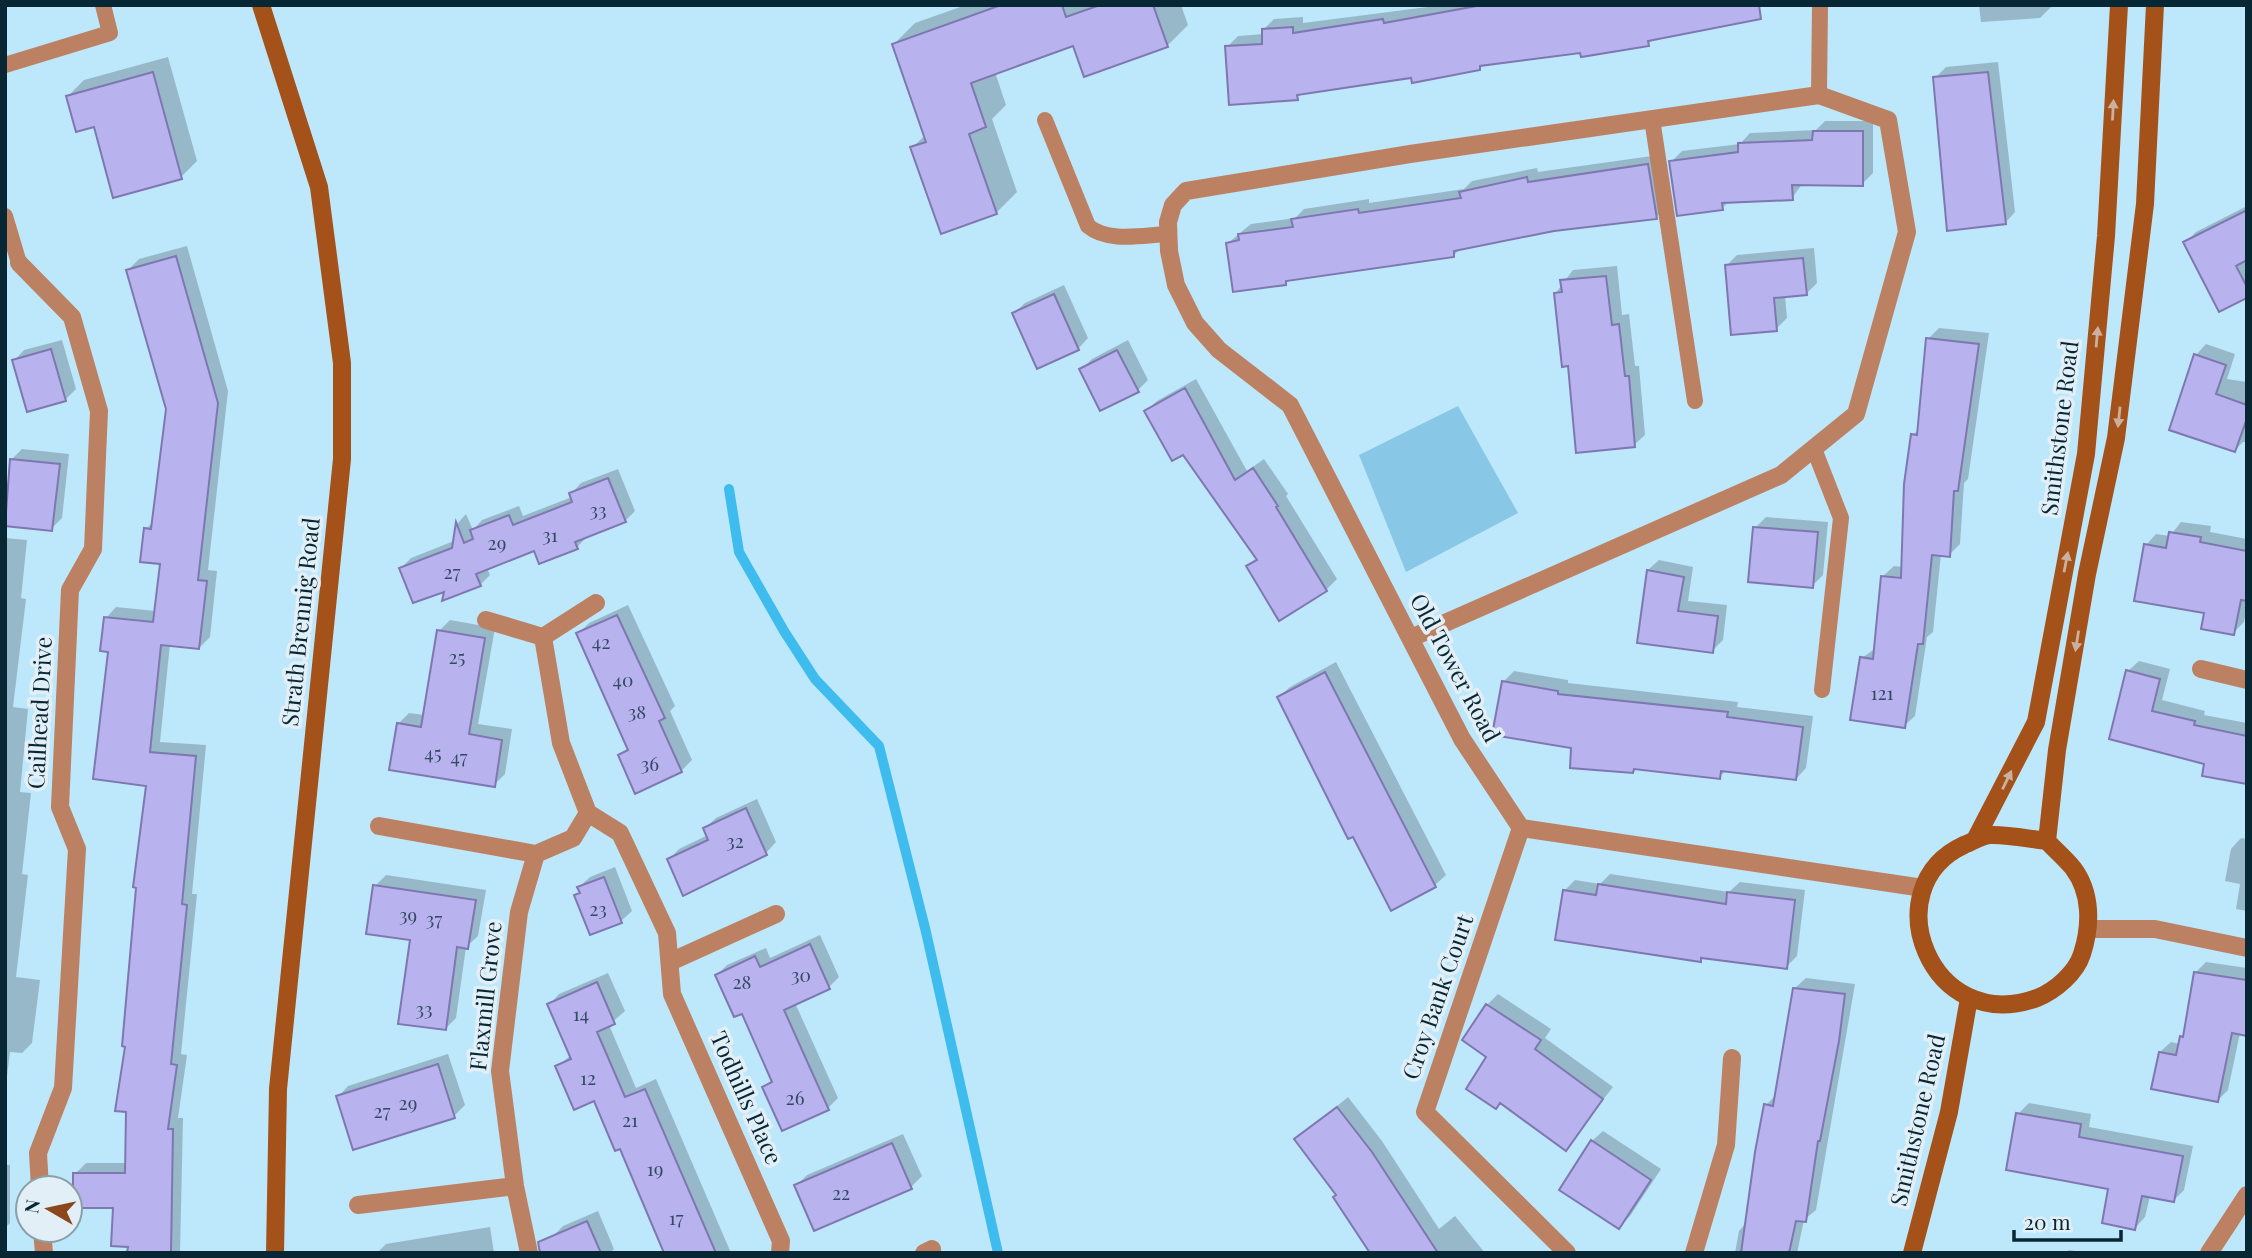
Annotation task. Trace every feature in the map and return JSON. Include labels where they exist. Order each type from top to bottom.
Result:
[{"type":"street","name":"Strath Brennig Road","points":[[261,5],[319,187],[342,376],[342,459],[278,1089],[275,1253]]},
{"type":"street","name":"Smithstone Road","points":[[1975,840],[2036,722],[2086,454],[2106,236],[2119,5]]},
{"type":"street","points":[[2047,841],[2057,750],[2087,575],[2116,438],[2145,204],[2155,5]]},
{"type":"street","points":[[1410,638],[1781,475],[1856,414],[1907,233],[1888,120],[1819,95],[1652,119]]},
{"type":"street","name":"Old Tower Road","points":[[1521,828],[1462,739],[1290,405],[1219,350],[1195,323],[1176,285],[1168,234],[1173,205],[1185,191],[1410,154],[1652,119]]},
{"type":"street","name":"Cailhead Drive","points":[[19,262],[72,317],[99,411],[93,549],[70,590],[60,807],[77,849],[63,1088],[38,1153],[39,1174]]},
{"type":"street","points":[[486,620],[543,637],[596,603]]},
{"type":"street","points":[[379,826],[536,854],[573,838],[588,813],[561,743],[543,637]]},
{"type":"street","points":[[2201,669],[2247,680]]},
{"type":"street","name":"Todhills Place","points":[[588,813],[620,833],[667,933],[672,994],[780,1241],[780,1253]]},
{"type":"street","points":[[1521,828],[1923,888]]},
{"type":"street","name":"Croy Bank Court","points":[[1521,828],[1425,1112],[1567,1253]]},
{"type":"street","points":[[1987,835],[2047,841],[2074,869],[2087,901],[2089,929],[2081,958],[2072,972],[2047,994],[2020,1004],[1992,1005],[1969,998],[1950,987],[1930,963],[1918,928],[1923,888],[1939,862],[1950,852],[1975,840],[1987,835]]},
{"type":"street","name":"Flaxmill Grove","points":[[529,1253],[515,1186],[500,1071],[519,912],[536,854]]},
{"type":"street","points":[[670,962],[776,914]]},
{"type":"street","points":[[2089,929],[2155,929],[2247,948]]},
{"type":"street","name":"Smithstone Road","points":[[1912,1253],[1949,1112],[1969,998]]},
{"type":"street","points":[[1694,1253],[1726,1145],[1732,1059]]},
{"type":"street","points":[[358,1205],[515,1186]]},
{"type":"street","points":[[2209,1253],[2247,1195]]},
{"type":"lane","points":[[5,65],[110,33],[103,5]]},
{"type":"lane","points":[[1819,95],[1820,5]]},
{"type":"lane","points":[[1652,119],[1695,401]]},
{"type":"lane","points":[[1045,120],[1088,226],[1097,233],[1111,236],[1168,234]]},
{"type":"lane","points":[[5,216],[19,262]]},
{"type":"lane","points":[[1814,449],[1841,518],[1822,690]]},
{"type":"shaded area","points":[[1458,406],[1518,513],[1406,572],[1359,455]]},
{"type":"building","points":[[1001,5],[1062,5],[1066,17],[1100,5],[1153,5],[1168,47],[1084,77],[1073,46],[971,83],[986,127],[969,134],[997,214],[941,234],[910,147],[926,142],[892,44]]},
{"type":"building","points":[[1482,5],[1759,5],[1761,19],[1648,41],[1649,46],[1581,57],[1580,53],[1480,66],[1480,70],[1412,83],[1411,78],[1297,95],[1298,100],[1229,105],[1225,46],[1262,44],[1262,29],[1293,27],[1293,33],[1383,19],[1384,23]]},
{"type":"building","points":[[153,72],[182,179],[113,198],[94,127],[76,132],[66,96]]},
{"type":"building","points":[[1988,72],[2006,224],[1947,231],[1933,77]]},
{"type":"building","points":[[1813,131],[1863,131],[1863,186],[1792,185],[1793,200],[1722,203],[1723,210],[1677,216],[1669,161],[1738,152],[1738,143],[1812,140]]},
{"type":"building","points":[[1648,164],[1657,219],[1554,231],[1454,251],[1454,257],[1286,281],[1286,285],[1233,292],[1226,243],[1239,240],[1238,234],[1293,227],[1291,219],[1358,209],[1359,213],[1461,198],[1459,192],[1527,177],[1528,182]]},
{"type":"building","points":[[2247,210],[2247,260],[2236,266],[2247,287],[2247,298],[2219,312],[2183,242]]},
{"type":"building","points":[[176,256],[218,403],[198,580],[207,581],[199,649],[161,645],[150,752],[196,756],[182,904],[187,905],[171,1064],[177,1065],[168,1129],[173,1129],[171,1253],[127,1253],[128,1247],[111,1246],[113,1208],[84,1208],[84,1174],[73,1174],[125,1173],[126,1112],[115,1111],[125,1047],[122,1046],[136,888],[133,887],[146,786],[93,779],[108,652],[100,651],[104,617],[153,622],[160,564],[140,562],[144,528],[151,529],[166,409],[126,270]]},
{"type":"building","points":[[1803,258],[1807,295],[1774,298],[1777,331],[1731,335],[1725,265]]},
{"type":"building","points":[[1606,276],[1612,325],[1619,324],[1625,376],[1629,376],[1635,447],[1576,453],[1568,366],[1562,367],[1554,293],[1562,292],[1560,280]]},
{"type":"building","points":[[1054,294],[1079,350],[1037,369],[1012,313]]},
{"type":"building","points":[[1926,338],[1979,344],[1958,491],[1954,491],[1950,557],[1932,555],[1923,644],[1918,644],[1905,728],[1850,720],[1860,657],[1873,659],[1881,576],[1901,578],[1904,484],[1911,434],[1917,435]]},
{"type":"building","points":[[51,349],[66,401],[27,412],[12,360]]},
{"type":"building","points":[[1117,350],[1139,392],[1100,411],[1079,369]]},
{"type":"building","points":[[2194,354],[2226,365],[2216,394],[2247,405],[2247,418],[2235,452],[2169,430]]},
{"type":"building","points":[[1185,388],[1235,480],[1253,468],[1327,591],[1279,621],[1246,566],[1257,560],[1183,455],[1172,461],[1144,411]]},
{"type":"building","points":[[10,459],[60,464],[52,531],[5,526]]},
{"type":"building","points":[[608,478],[626,522],[575,542],[578,549],[539,564],[534,551],[476,574],[481,586],[442,601],[444,592],[413,603],[399,568],[452,548],[456,522],[464,543],[473,539],[470,530],[509,515],[513,525],[572,502],[569,493]]},
{"type":"building","points":[[1753,527],[1818,532],[1813,588],[1748,582]]},
{"type":"building","points":[[2169,532],[2201,537],[2200,542],[2247,551],[2247,601],[2241,600],[2234,635],[2201,629],[2204,613],[2134,601],[2144,544],[2166,548]]},
{"type":"building","points":[[1647,570],[1684,577],[1678,611],[1718,616],[1713,653],[1637,643]]},
{"type":"building","points":[[617,615],[665,718],[659,721],[682,772],[635,794],[618,755],[628,750],[576,633]]},
{"type":"building","points":[[437,630],[485,638],[469,734],[502,740],[495,787],[389,770],[397,723],[421,727]]},
{"type":"building","points":[[2126,670],[2160,679],[2152,711],[2195,721],[2194,725],[2247,736],[2247,784],[2202,776],[2204,764],[2109,739]]},
{"type":"building","points":[[1325,672],[1436,887],[1391,911],[1353,837],[1348,839],[1277,697]]},
{"type":"building","points":[[1502,681],[1558,691],[1558,694],[1728,712],[1727,717],[1803,727],[1796,780],[1721,771],[1720,779],[1634,769],[1633,773],[1570,768],[1571,748],[1492,735]]},
{"type":"building","points":[[746,808],[767,855],[683,896],[667,859],[708,840],[703,828]]},
{"type":"building","points":[[604,877],[622,923],[590,935],[574,895],[580,893],[577,887]]},
{"type":"building","points":[[1598,884],[1726,904],[1727,892],[1795,900],[1787,969],[1701,958],[1701,962],[1555,940],[1563,890],[1596,895]]},
{"type":"building","points":[[373,885],[476,900],[468,949],[457,947],[446,1030],[398,1024],[410,940],[366,934]]},
{"type":"building","points":[[810,944],[830,989],[784,1010],[829,1110],[782,1131],[762,1087],[772,1082],[742,1014],[734,1017],[715,975],[755,956],[760,967]]},
{"type":"building","points":[[2194,972],[2247,980],[2247,1036],[2232,1033],[2218,1102],[2151,1089],[2159,1052],[2176,1055],[2180,1036],[2183,1037]]},
{"type":"building","points":[[597,982],[615,1024],[597,1032],[625,1097],[645,1089],[716,1253],[664,1253],[620,1149],[615,1151],[594,1101],[574,1110],[555,1066],[571,1059],[547,1004]]},
{"type":"building","points":[[1793,988],[1845,994],[1806,1222],[1796,1221],[1789,1253],[1741,1253],[1764,1104],[1773,1106]]},
{"type":"building","points":[[1486,1004],[1541,1040],[1535,1049],[1603,1099],[1566,1151],[1500,1103],[1496,1109],[1466,1089],[1486,1057],[1462,1040]]},
{"type":"building","points":[[438,1064],[455,1118],[353,1150],[336,1096]]},
{"type":"building","points":[[1337,1107],[1372,1152],[1438,1253],[1370,1253],[1333,1197],[1336,1195],[1294,1139]]},
{"type":"building","points":[[2016,1113],[2081,1124],[2079,1137],[2183,1156],[2174,1202],[2142,1196],[2135,1230],[2102,1223],[2108,1189],[2006,1170]]},
{"type":"building","points":[[1591,1140],[1651,1180],[1619,1229],[1559,1190]]},
{"type":"building","points":[[892,1143],[912,1189],[814,1231],[794,1185]]},
{"type":"building","points":[[587,1221],[601,1253],[540,1253],[538,1242]]},
{"type":"waterway","points":[[729,489],[739,552],[784,631],[815,679],[879,746],[926,932],[998,1253]]}]
